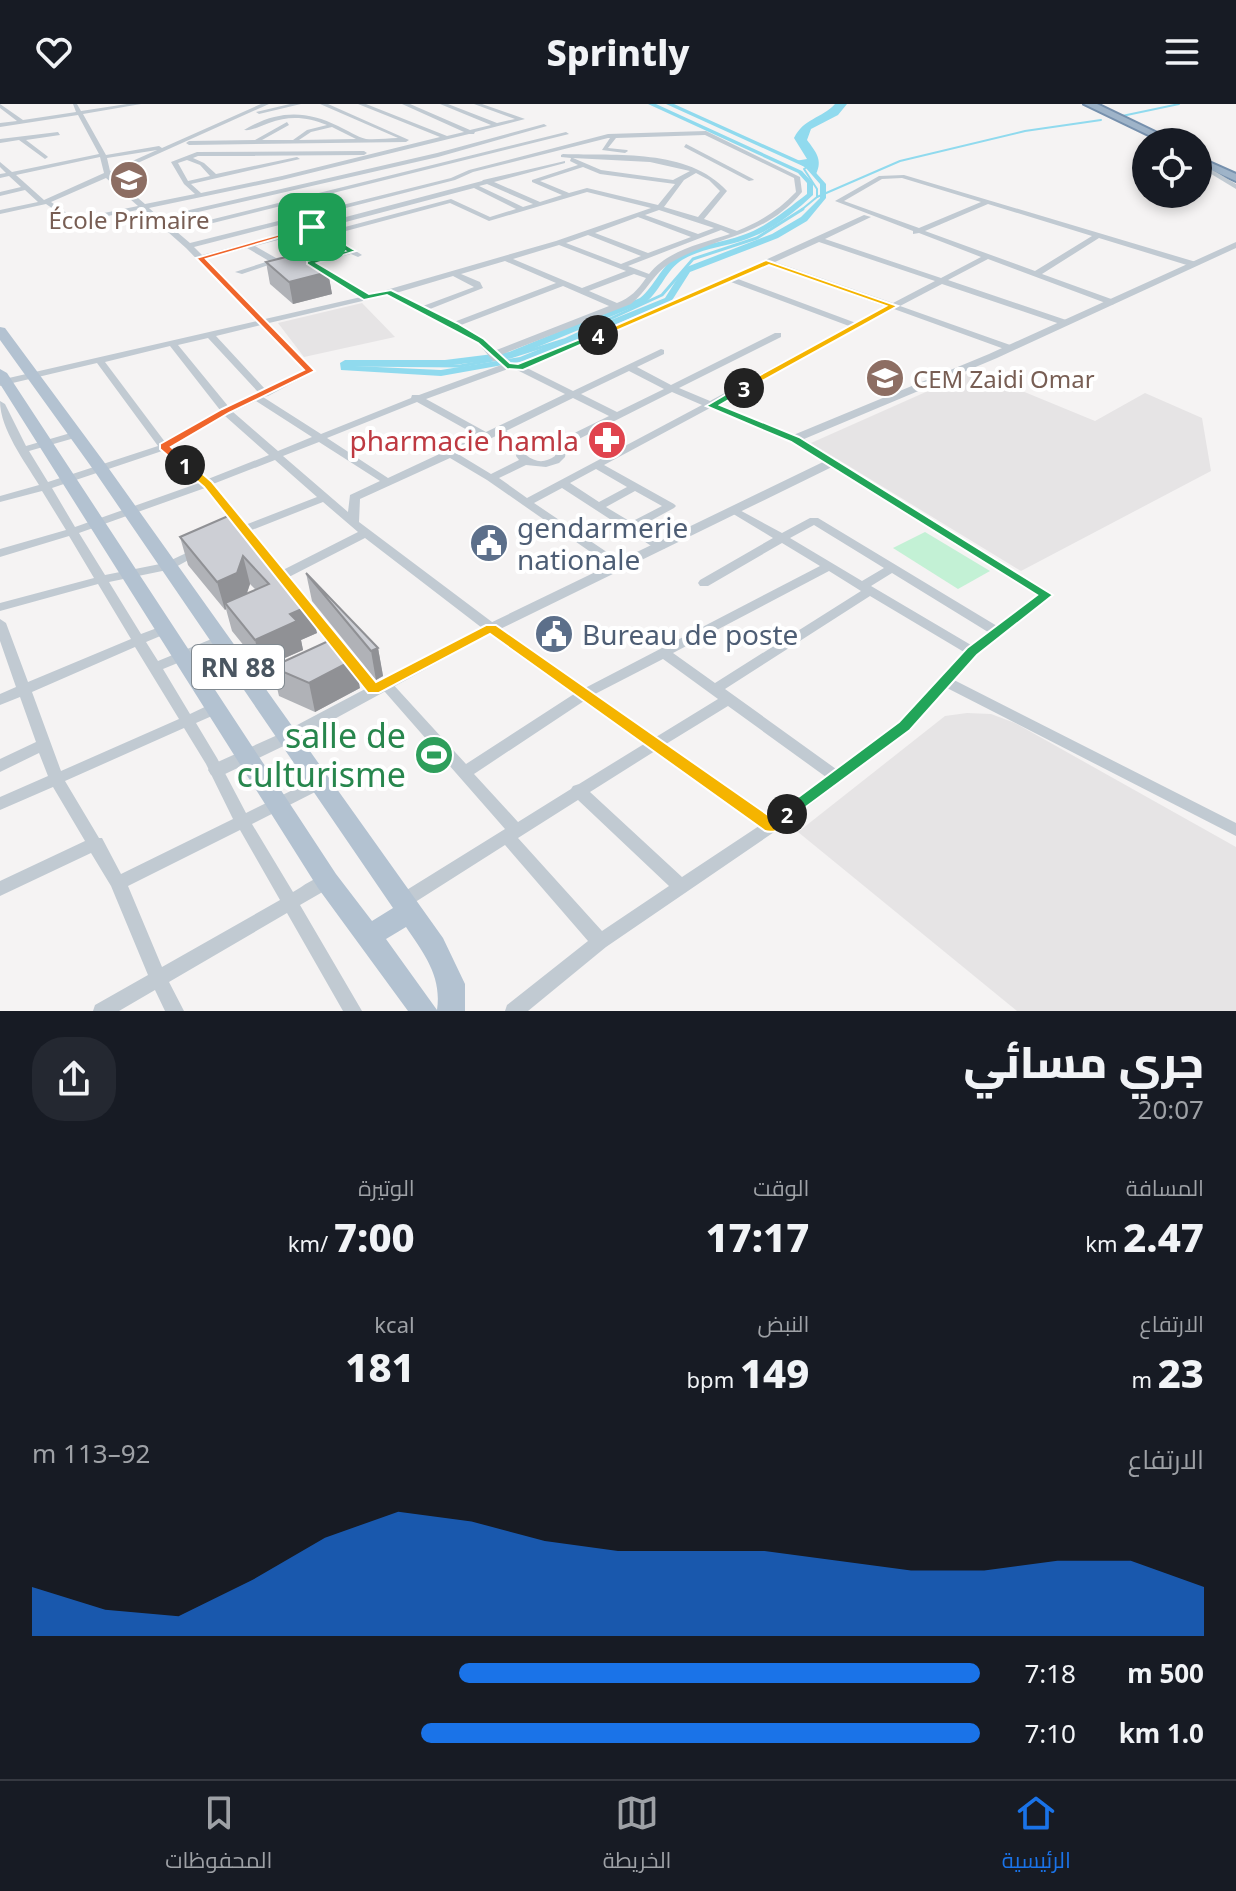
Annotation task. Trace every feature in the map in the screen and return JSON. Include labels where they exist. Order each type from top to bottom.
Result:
[{"type":"highway","points":[[1078,104],[1132,129]]},
{"type":"highway","points":[[1089,104],[1141,128]]},
{"type":"highway","points":[[1212,165],[1236,175]]},
{"type":"main road","name":"RN 88","points":[[0,331],[101,469],[449,970],[454,988],[451,1011]]},
{"type":"main road","points":[[2,379],[23,426],[46,444],[70,479],[327,881],[424,1011]]},
{"type":"main road","points":[[368,937],[406,906]]},
{"type":"street","points":[[0,125],[75,106],[138,104]]},
{"type":"street","points":[[0,212],[45,202],[266,104],[279,108]]},
{"type":"street","points":[[245,115],[298,104]]},
{"type":"street","points":[[323,104],[540,204]]},
{"type":"street","points":[[365,104],[449,139]]},
{"type":"street","points":[[405,104],[472,133]]},
{"type":"street","points":[[446,104],[496,125]]},
{"type":"street","points":[[477,104],[588,141]]},
{"type":"street","points":[[0,105],[37,135]]},
{"type":"street","points":[[0,499],[164,447],[226,411],[310,371],[189,246],[108,176],[103,156],[75,106]]},
{"type":"street","points":[[247,130],[266,120],[304,112],[363,140]]},
{"type":"street","points":[[0,164],[26,188],[74,221],[282,178],[522,119]]},
{"type":"street","points":[[296,141],[309,131],[361,120]]},
{"type":"street","points":[[287,124],[257,141],[252,151],[262,165],[354,216]]},
{"type":"street","points":[[158,219],[438,155],[544,126]]},
{"type":"street","points":[[219,127],[268,133]]},
{"type":"street","points":[[1,551],[75,533],[208,485],[499,361],[618,307],[643,292],[650,277],[670,260],[760,226],[799,192],[797,177],[706,133],[615,135],[189,246]]},
{"type":"street","points":[[0,141],[57,134]]},
{"type":"street","points":[[172,231],[566,134]]},
{"type":"street","points":[[615,135],[604,149],[625,151]]},
{"type":"street","points":[[20,138],[45,157]]},
{"type":"street","points":[[0,176],[180,144],[406,140]]},
{"type":"street","points":[[686,146],[751,180]]},
{"type":"street","points":[[186,183],[329,152],[349,161]]},
{"type":"street","points":[[555,152],[563,159],[600,172],[673,182],[696,170]]},
{"type":"street","points":[[142,161],[174,162],[186,157],[255,153],[384,153]]},
{"type":"street","points":[[743,159],[756,156]]},
{"type":"street","points":[[186,157],[202,164],[215,177]]},
{"type":"street","points":[[200,258],[563,159],[678,164],[696,170],[723,188],[723,193],[699,220]]},
{"type":"street","points":[[719,163],[731,161]]},
{"type":"street","points":[[174,162],[186,183],[200,195]]},
{"type":"street","points":[[569,195],[534,181],[584,165]]},
{"type":"street","points":[[1212,169],[1236,187]]},
{"type":"street","points":[[1111,302],[838,201],[876,179],[897,175],[1193,264]]},
{"type":"street","points":[[617,197],[638,177]]},
{"type":"street","points":[[682,179],[715,181]]},
{"type":"street","points":[[2,379],[99,360],[368,298],[559,243],[660,207],[682,179]]},
{"type":"street","points":[[0,194],[26,188]]},
{"type":"street","points":[[477,188],[523,209]]},
{"type":"street","points":[[368,298],[283,246],[451,201],[489,219],[587,190],[660,207],[738,234]]},
{"type":"street","points":[[916,232],[988,202]]},
{"type":"street","points":[[639,215],[698,237]]},
{"type":"street","points":[[519,368],[731,279],[867,217]]},
{"type":"street","points":[[310,263],[355,253],[312,227]]},
{"type":"street","points":[[622,266],[721,228]]},
{"type":"street","points":[[589,233],[648,256]]},
{"type":"street","points":[[1036,274],[1099,235]]},
{"type":"street","points":[[819,239],[1066,323]]},
{"type":"street","points":[[559,243],[650,277]]},
{"type":"street","points":[[248,245],[275,261]]},
{"type":"street","points":[[795,439],[1010,348],[1236,245]]},
{"type":"street","points":[[239,272],[298,255]]},
{"type":"street","points":[[527,502],[986,257]]},
{"type":"street","points":[[505,258],[618,307]]},
{"type":"street","points":[[769,262],[1010,348]]},
{"type":"street","points":[[582,291],[633,271]]},
{"type":"street","points":[[423,309],[479,288],[477,284],[452,273]]},
{"type":"street","points":[[731,279],[856,326]]},
{"type":"street","points":[[454,325],[563,283]]},
{"type":"street","points":[[388,292],[481,341],[499,361],[617,416]]},
{"type":"street","points":[[209,334],[261,395],[388,482]]},
{"type":"street","points":[[415,397],[493,434],[527,446],[541,443],[557,446],[778,335]]},
{"type":"street","points":[[172,343],[226,411],[353,523],[491,628],[771,826]]},
{"type":"street","points":[[353,523],[354,497],[574,396],[661,352]]},
{"type":"street","points":[[99,360],[164,447],[208,485],[253,541]]},
{"type":"street","points":[[514,1011],[600,942],[771,826],[904,726],[972,651],[1046,595],[795,439],[711,406],[629,367]]},
{"type":"street","points":[[0,404],[23,426],[23,450],[217,770],[242,820],[353,1011]]},
{"type":"street","points":[[23,450],[74,435]]},
{"type":"street","points":[[527,446],[521,453],[526,461],[538,465],[554,462],[561,454],[557,446]]},
{"type":"street","points":[[450,454],[491,478],[619,566]]},
{"type":"street","points":[[491,478],[526,461]]},
{"type":"street","points":[[554,462],[578,475]]},
{"type":"street","points":[[217,770],[288,737],[491,628],[832,462]]},
{"type":"street","points":[[596,465],[670,506],[631,527]]},
{"type":"street","points":[[562,483],[660,546]]},
{"type":"street","points":[[599,506],[635,487]]},
{"type":"street","points":[[218,542],[324,498]]},
{"type":"street","points":[[734,510],[972,651]]},
{"type":"street","points":[[704,583],[814,520],[997,632]]},
{"type":"street","points":[[281,576],[366,533]]},
{"type":"street","points":[[0,607],[103,579],[168,566],[206,548]]},
{"type":"street","points":[[271,564],[379,687],[464,773],[600,942]]},
{"type":"street","points":[[464,773],[584,694],[828,567]]},
{"type":"street","points":[[406,906],[511,832],[653,743],[892,568]]},
{"type":"street","points":[[0,623],[56,779],[118,883],[175,1011]]},
{"type":"street","points":[[0,700],[165,629]]},
{"type":"street","points":[[155,667],[219,641]]},
{"type":"street","points":[[664,653],[837,777]]},
{"type":"street","points":[[945,681],[1236,830]]},
{"type":"street","points":[[0,804],[216,708]]},
{"type":"street","points":[[0,766],[43,745]]},
{"type":"street","points":[[118,883],[320,783]]},
{"type":"street","points":[[578,790],[681,887]]},
{"type":"street","points":[[0,889],[96,843]]},
{"type":"street","points":[[102,1011],[327,881]]},
{"type":"shaded area","points":[[362,303],[395,337],[304,357],[278,323]]},
{"type":"shaded area","points":[[973,371],[1095,421],[1145,393],[1202,418],[1211,471],[1021,571],[811,443]]},
{"type":"shaded area","points":[[991,714],[1015,723],[1236,847],[1236,1011],[1017,1011],[798,832],[945,716]]},
{"type":"green space","points":[[925,532],[990,571],[958,589],[893,548]]},
{"type":"water","points":[[835,104],[847,104],[838,115],[811,129],[807,140],[819,160],[816,174],[795,161],[807,159],[794,138],[803,126]]},
{"type":"building","points":[[302,253],[328,272],[289,282],[266,262]]},
{"type":"building","points":[[235,513],[311,605],[290,614],[297,621],[255,640],[225,603],[269,584],[243,556],[237,573],[217,582],[180,537]]},
{"type":"building","points":[[306,573],[378,648],[371,651]]},
{"type":"building","points":[[337,637],[355,659],[309,683],[272,667]]},
{"type":"waterway","points":[[651,104],[800,172],[810,183],[810,195],[755,233],[680,258],[643,300],[511,355],[445,363],[345,363],[344,368],[441,373],[522,359],[668,300],[687,270],[775,236],[804,219],[823,198],[823,184],[807,166],[669,104]]},
{"type":"waterway","points":[[1122,116],[1179,104]]},
{"type":"waterway","points":[[817,197],[900,161],[1025,131],[1101,120]]},
{"type":"waterway","points":[[811,164],[804,169],[817,189],[817,197]]},
{"type":"waterway","points":[[801,211],[817,197]]},
{"type":"waterway","points":[[350,365],[460,366],[510,357],[564,340],[662,295],[693,259],[757,238],[801,211]]},
{"type":"place","name":"École Primaire","points":[[129,180]]},
{"type":"place","name":"CEM Zaidi Omar","points":[[885,378]]},
{"type":"place","name":"pharmacie hamla","points":[[607,440]]},
{"type":"place","name":"gendarmerie nationale","points":[[489,543]]},
{"type":"place","name":"Bureau de poste","points":[[554,634]]},
{"type":"place","name":"salle de culturisme","points":[[434,755]]},
{"type":"route","points":[[312,227],[352,251],[310,263],[368,298],[388,292],[454,325],[481,341],[492,355],[507,366],[519,368],[769,262],[894,306],[711,406],[795,439],[1046,595],[972,651],[904,726],[771,826],[491,628],[373,690],[208,485],[164,447],[226,411],[310,371],[200,258],[312,227]]}]
